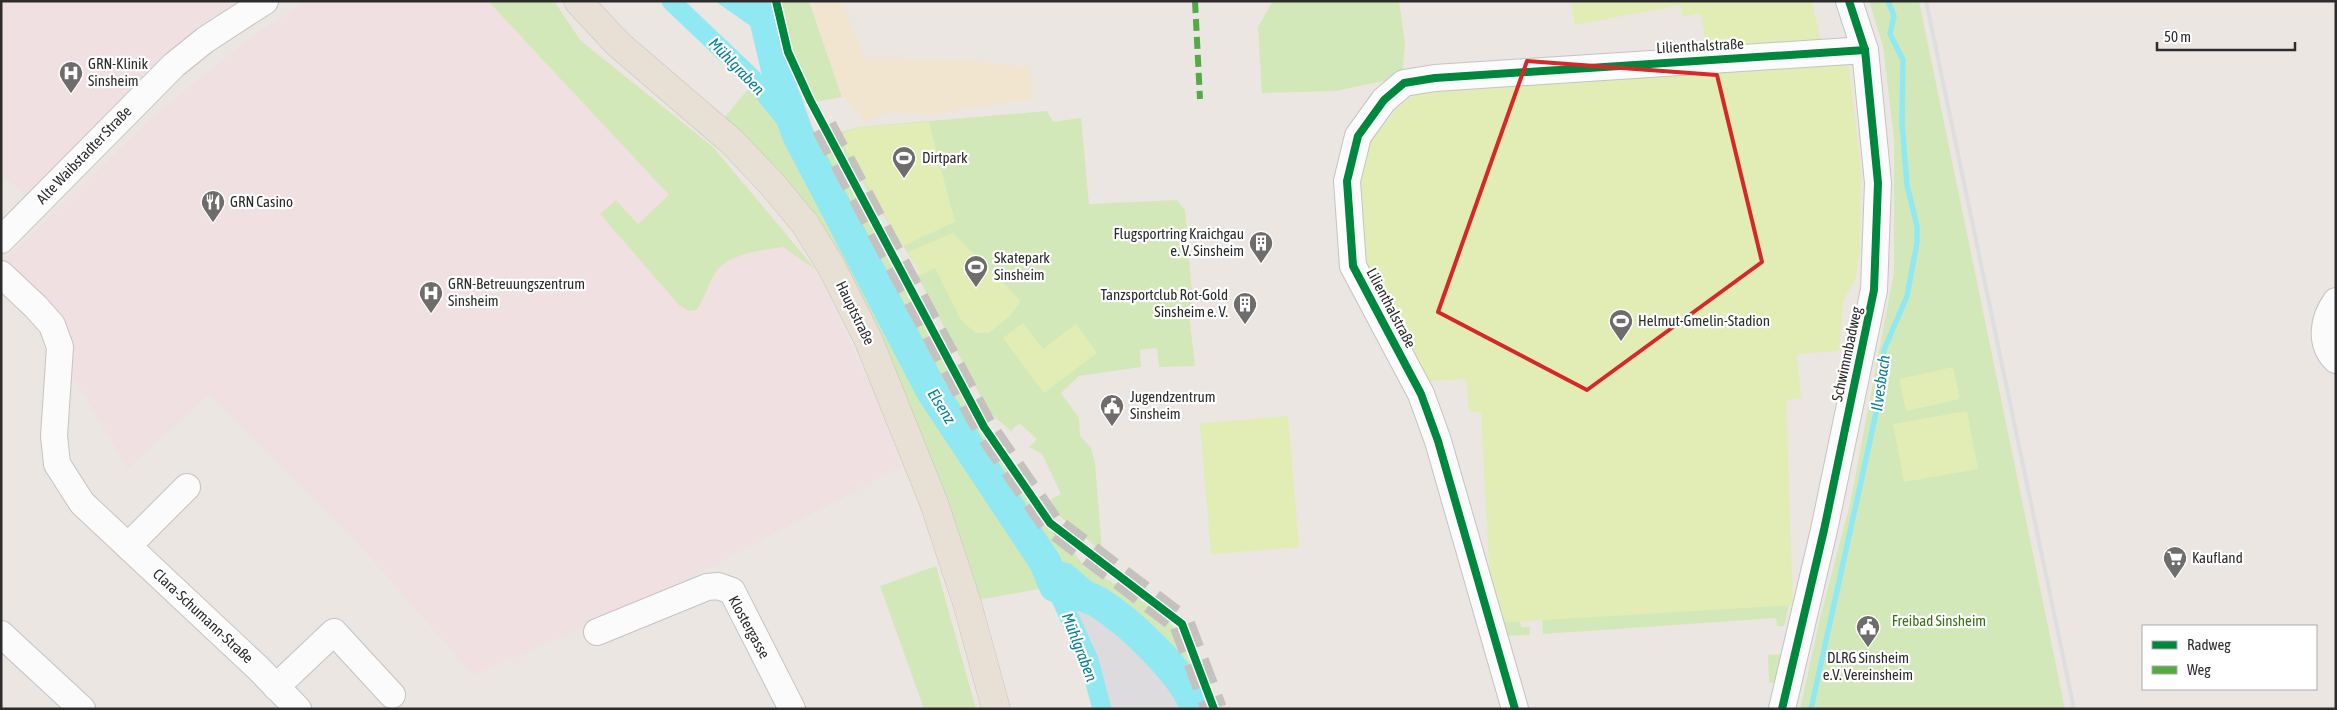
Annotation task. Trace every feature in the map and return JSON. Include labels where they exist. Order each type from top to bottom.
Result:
[{"type":"main road","name":"Hauptstraße","points":[[578,1],[618,44],[732,141],[772,184],[805,224],[830,264],[868,340],[934,503],[967,603],[996,709]]},
{"type":"street","name":"Alte Waibstadter Straße","points":[[1,240],[174,65],[212,34],[265,1]]},
{"type":"street","name":"Schwimmbadweg","points":[[1782,709],[1824,530],[1874,290],[1878,183],[1865,50],[1849,1]]},
{"type":"street","name":"Lilienthalstraße","points":[[1515,709],[1438,441],[1421,394],[1353,266],[1347,181],[1358,136],[1384,100],[1404,83],[1451,75],[1865,50]]},
{"type":"street","name":"Clara-Schumann-Straße","points":[[1,274],[52,325],[60,347],[54,436],[57,464],[82,503],[258,668],[298,709]]},
{"type":"street","points":[[2336,301],[2329,311],[2324,335],[2327,347],[2336,360]]},
{"type":"street","points":[[128,546],[187,487]]},
{"type":"street","name":"Klostergasse","points":[[597,632],[707,587],[718,586],[732,592],[792,709]]},
{"type":"street","points":[[276,688],[334,632],[392,695]]},
{"type":"street","points":[[1,634],[82,709]]},
{"type":"highlighted area","points":[[1527,61],[1717,75],[1762,262],[1587,390],[1438,312]]},
{"type":"shaded area","name":"GRN-Klinik Sinsheim","points":[[1,1],[248,1],[28,197],[1,174]]},
{"type":"shaded area","name":"GRN-Betreuungszentrum Sinsheim","points":[[308,1],[554,1],[580,40],[713,147],[816,270],[881,408],[901,467],[644,602],[473,675],[353,538],[209,394],[128,469],[50,339],[1,263],[167,104],[261,30]]},
{"type":"shaded area","points":[[1055,586],[1097,602],[1137,633],[1171,667],[1194,702],[1174,709],[1099,709],[1085,658]]},
{"type":"green space","points":[[488,1],[554,1],[580,40],[713,147],[816,270],[783,247],[749,253],[732,259],[718,269],[696,310],[689,311],[679,305],[600,214],[616,200],[638,224],[669,195]]},
{"type":"green space","points":[[775,1],[809,1],[842,97],[803,104]]},
{"type":"green space","points":[[1273,1],[1399,1],[1405,44],[1402,77],[1336,91],[1262,93],[1258,27]]},
{"type":"green space","points":[[1571,1],[1812,1],[1821,43],[1709,56],[1700,13],[1683,17],[1680,5],[1575,25]]},
{"type":"green space","name":"Freibad Sinsheim","points":[[1869,1],[1919,1],[2065,709],[1800,709],[1820,618],[1850,504],[1894,272],[1894,139],[1883,46]]},
{"type":"green space","name":"Helmut-Gmelin-Stadion","points":[[1836,63],[1849,67],[1861,169],[1860,247],[1856,278],[1843,301],[1839,351],[1797,354],[1801,398],[1786,401],[1793,605],[1497,623],[1491,601],[1481,412],[1469,412],[1466,379],[1428,381],[1366,277],[1356,206],[1359,156],[1398,107],[1415,94],[1535,82]]},
{"type":"green space","points":[[753,83],[810,166],[834,134],[859,127],[1047,111],[1053,122],[1081,118],[1089,204],[1177,200],[1185,210],[1193,306],[1188,306],[1195,366],[1159,367],[1157,348],[1140,350],[1141,367],[1079,376],[1061,393],[1079,418],[1080,436],[1091,448],[1095,462],[1102,552],[1056,513],[1051,499],[1061,494],[1042,454],[1029,447],[1037,439],[1019,423],[1011,431],[988,411],[917,275],[921,274],[839,145],[982,414],[1048,517],[1082,563],[1152,608],[1180,633],[1207,709],[1174,709],[1194,702],[1171,667],[1137,633],[1099,588],[1055,560],[1042,560],[1055,586],[973,601],[794,195],[762,154],[725,117]]},
{"type":"green space","name":"Dirtpark","points":[[929,122],[955,222],[903,246],[838,136],[859,127]]},
{"type":"green space","name":"Skatepark Sinsheim","points":[[953,233],[1021,301],[1010,316],[989,333],[976,333],[961,320],[935,268],[921,275],[908,252]]},
{"type":"green space","points":[[1023,323],[1043,349],[1076,324],[1097,353],[1044,393],[1003,338]]},
{"type":"green space","points":[[1953,367],[1960,399],[1906,411],[1899,379]]},
{"type":"green space","points":[[1967,411],[1978,469],[1904,482],[1893,424]]},
{"type":"green space","points":[[1288,416],[1299,547],[1211,554],[1200,423]]},
{"type":"green space","points":[[936,566],[976,709],[924,709],[880,586]]},
{"type":"green space","points":[[1789,605],[1784,626],[1777,626],[1776,618],[1543,634],[1542,619]]},
{"type":"green space","points":[[1520,621],[1521,627],[1530,627],[1530,635],[1504,636],[1499,623]]},
{"type":"green space","points":[[1785,654],[1779,682],[1769,683],[1768,655]]},
{"type":"sand","points":[[809,1],[842,1],[864,57],[949,59],[1030,67],[1034,99],[939,113],[885,113],[867,124],[842,97]]},
{"type":"water","points":[[715,1],[761,1],[772,41]]},
{"type":"water","points":[[1055,560],[1071,564],[1099,588],[1137,633],[1098,602],[1055,586],[1045,562]]},
{"type":"waterway","name":"Mühlgraben","points":[[671,1],[752,78],[798,135]]},
{"type":"waterway","name":"Elsenz","points":[[761,1],[782,91],[798,135],[933,393],[1045,562],[1055,586],[1098,602],[1125,622],[1155,650],[1181,680],[1197,709]]},
{"type":"waterway","name":"Ilvesbach","points":[[1811,709],[1880,395],[1884,350],[1907,296],[1917,243],[1917,226],[1907,185],[1902,123],[1903,60],[1890,34],[1894,16],[1888,1]]},
{"type":"waterway","name":"Mühlgraben","points":[[1055,586],[1089,660],[1102,709]]},
{"type":"tunnel","points":[[824,127],[984,427],[1050,523],[1182,624],[1214,709]]},
{"type":"railway","points":[[1926,1],[2074,709]]},
{"type":"marked path","points":[[1195,1],[1200,99]]},
{"type":"cycle path","points":[[776,1],[788,52],[810,100],[984,427],[1050,523],[1182,624],[1214,709]]},
{"type":"cycle path","points":[[1782,709],[1824,530],[1874,290],[1878,183],[1865,50],[1849,1]]},
{"type":"cycle path","points":[[1515,709],[1438,441],[1421,394],[1353,266],[1347,181],[1358,136],[1384,100],[1404,83],[1435,78],[1865,50]]},
{"type":"place","name":"GRN-Klinik Sinsheim","points":[[71,94]]},
{"type":"place","name":"Dirtpark","points":[[904,179]]},
{"type":"place","name":"GRN Casino","points":[[213,223]]},
{"type":"place","name":"Flugsportring Kraichgau e. V. Sinsheim","points":[[1261,264]]},
{"type":"place","name":"Skatepark Sinsheim","points":[[976,288]]},
{"type":"place","name":"GRN-Betreuungszentrum Sinsheim","points":[[431,314]]},
{"type":"place","name":"Tanzsportclub Rot-Gold Sinsheim e. V.","points":[[1245,325]]},
{"type":"place","name":"Helmut-Gmelin-Stadion","points":[[1621,342]]},
{"type":"place","name":"Jugendzentrum Sinsheim","points":[[1112,427]]},
{"type":"place","name":"Kaufland","points":[[2175,579]]},
{"type":"place","name":"DLRG Sinsheim e.V. Vereinsheim","points":[[1868,648]]}]
